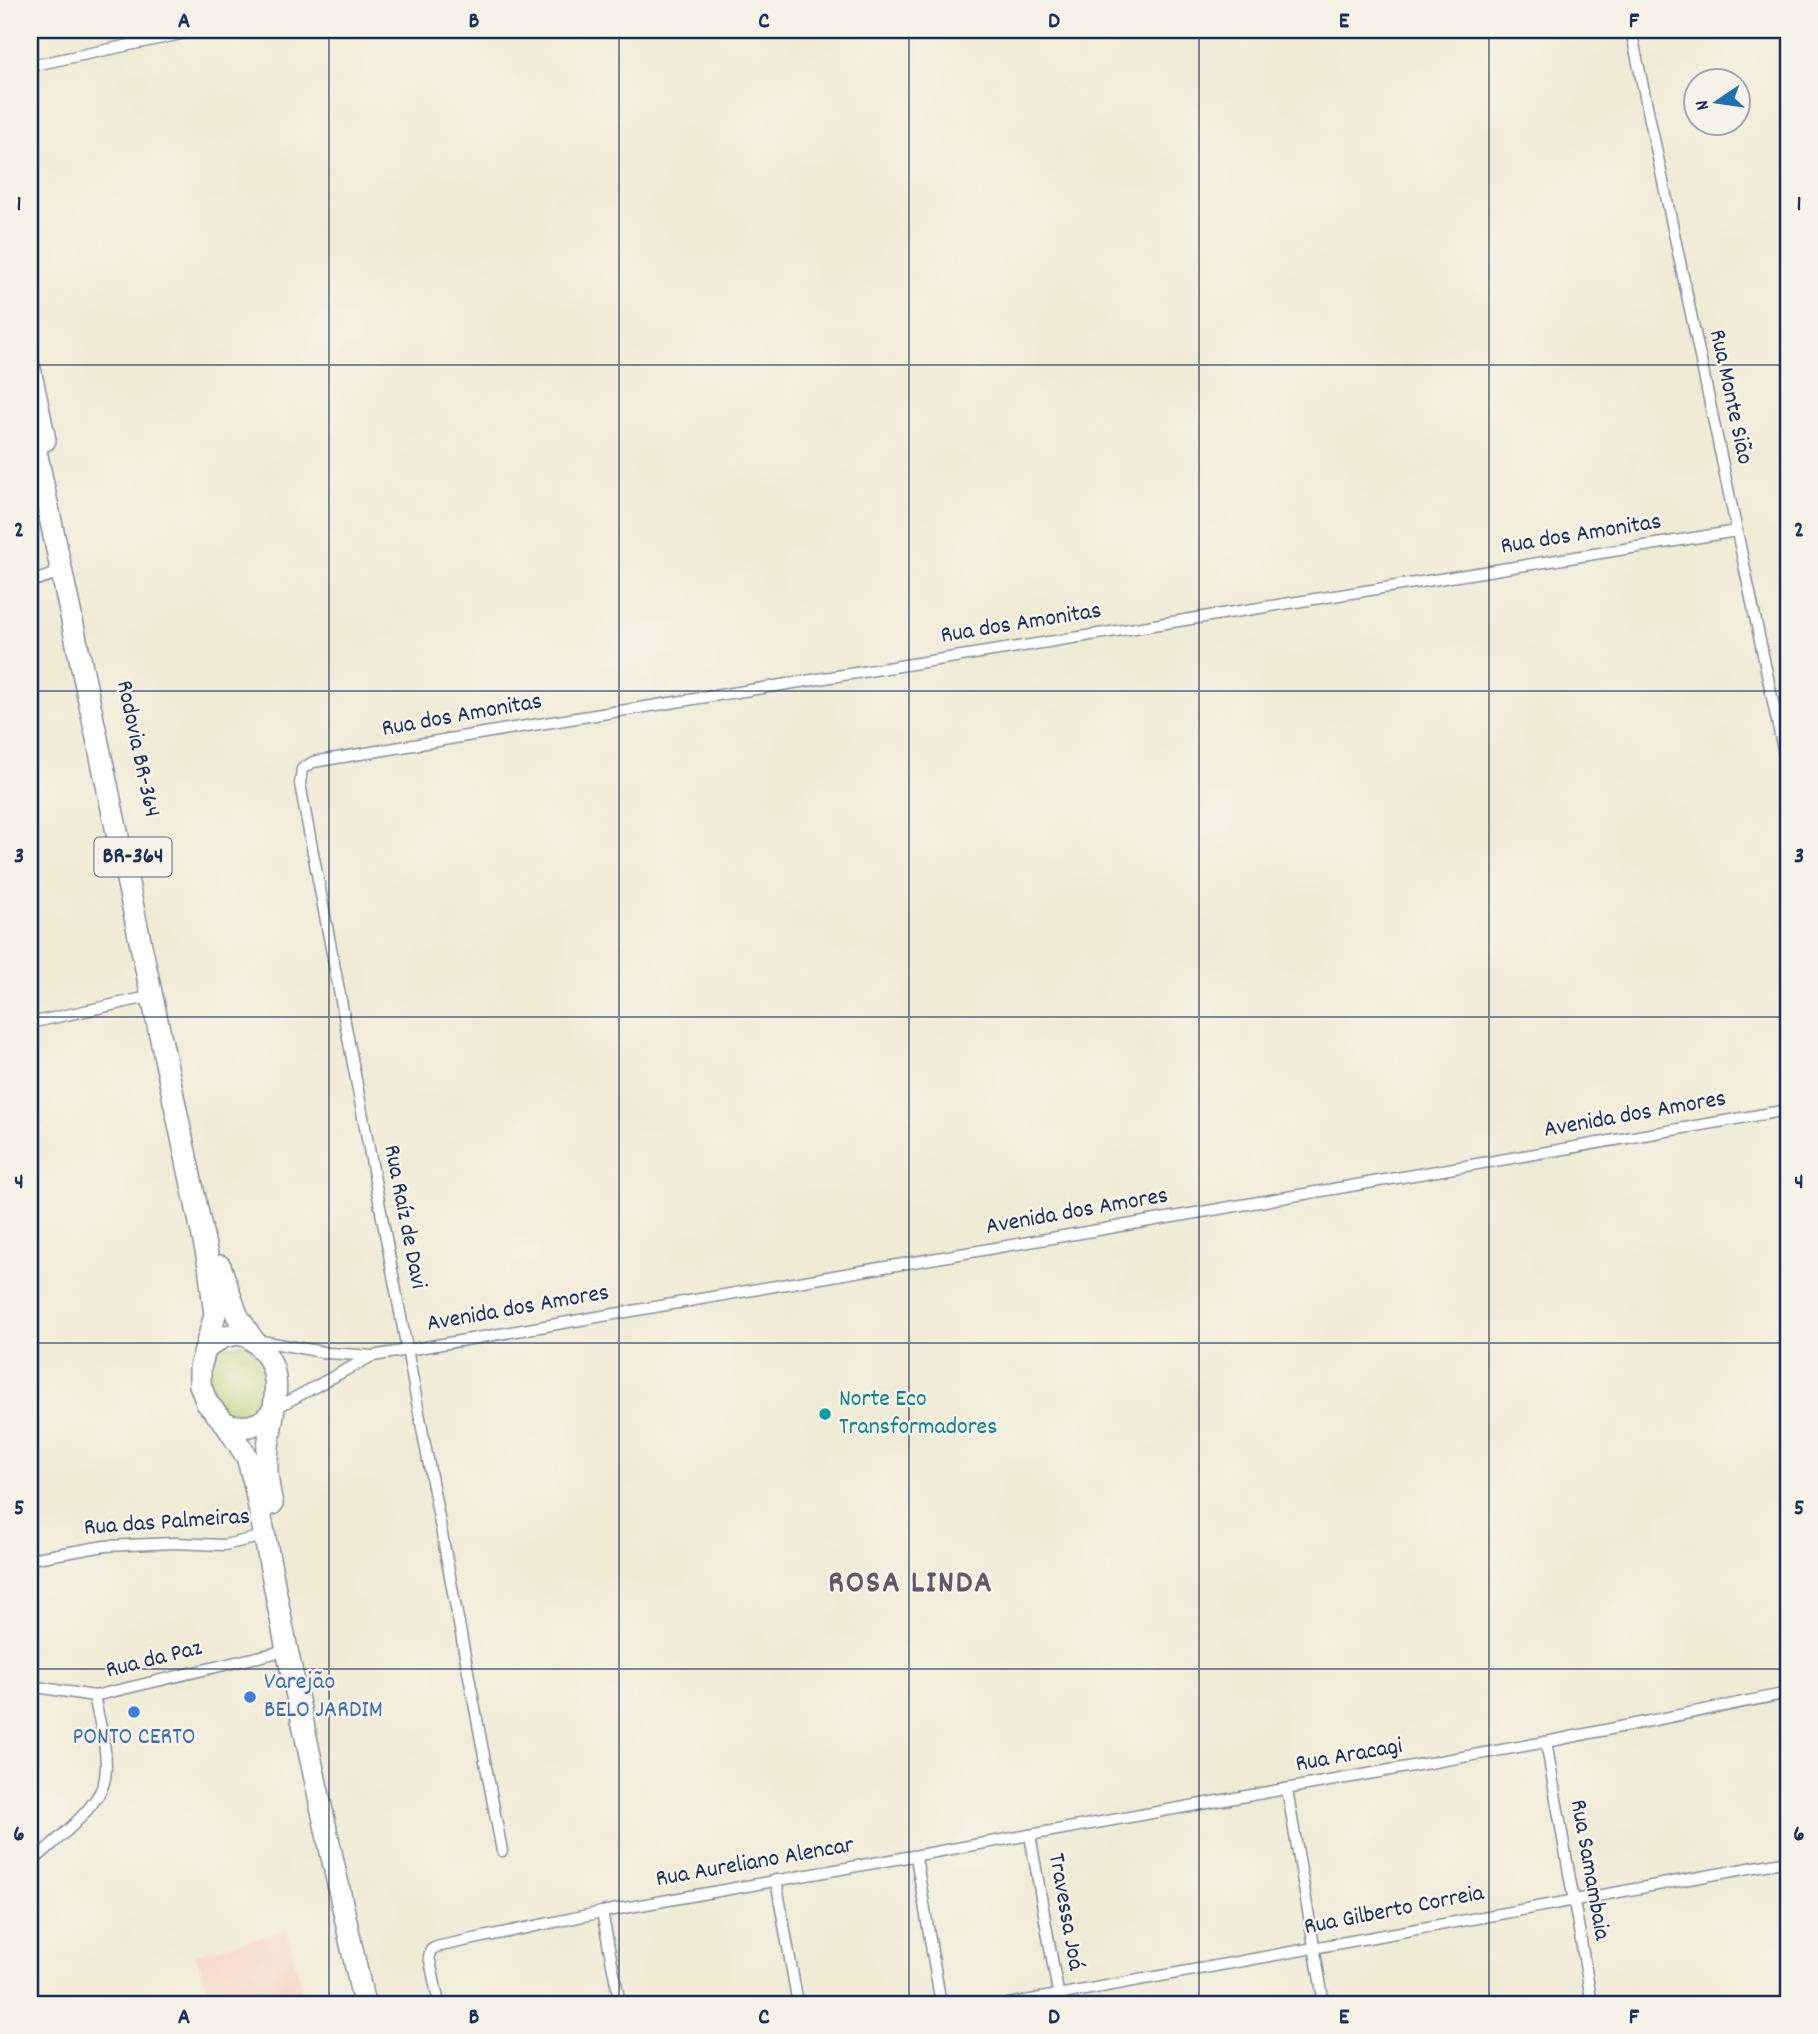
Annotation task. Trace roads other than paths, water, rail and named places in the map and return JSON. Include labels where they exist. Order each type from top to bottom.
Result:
[{"type":"highway","name":"Rodovia BR-364","points":[[30,369],[216,1253],[237,1315],[253,1340]]},
{"type":"highway","name":"BR-364","points":[[30,423],[210,1276],[215,1315],[200,1368],[200,1385],[207,1403],[225,1423],[247,1457],[364,2004]]},
{"type":"highway","points":[[206,1349],[226,1336],[238,1335],[253,1340]]},
{"type":"highway","name":"BR-364","points":[[253,1340],[269,1358],[276,1376],[277,1389],[267,1462],[268,1486],[375,2004]]},
{"type":"highway","points":[[225,1423],[248,1427],[262,1422],[273,1410]]},
{"type":"street","points":[[30,66],[200,30]]},
{"type":"street","name":"Rua Monte Sião","points":[[1631,30],[1788,773]]},
{"type":"street","name":"Rua dos Amonitas","points":[[313,762],[901,664],[1737,531]]},
{"type":"street","points":[[30,582],[61,572]]},
{"type":"street","name":"Rua Raíz de Davi","points":[[313,762],[302,769],[300,784],[502,1851]]},
{"type":"street","points":[[30,1023],[153,996]]},
{"type":"street","name":"Avenida dos Amores","points":[[253,1340],[328,1353],[373,1356],[1788,1110]]},
{"type":"street","name":"Avenida dos Amores","points":[[273,1410],[373,1356]]},
{"type":"street","name":"Rua das Palmeiras","points":[[30,1559],[105,1546],[164,1543],[224,1545],[265,1536]]},
{"type":"street","name":"Rua da Paz","points":[[30,1686],[94,1696],[287,1650]]},
{"type":"street","name":"Rua Aracagi","points":[[916,1857],[1546,1742],[1788,1693]]},
{"type":"street","points":[[30,1864],[100,1793],[104,1780],[104,1746],[94,1696]]},
{"type":"street","name":"Rua Samambaia","points":[[1546,1742],[1592,2004]]},
{"type":"street","points":[[1287,1789],[1324,2004]]},
{"type":"street","name":"Travessa Joá","points":[[1030,1835],[1059,2000]]},
{"type":"street","points":[[916,1857],[941,2004]]},
{"type":"street","name":"Rua Aureliano Alencar","points":[[439,2004],[429,1959],[434,1947],[603,1912],[916,1857]]},
{"type":"street","name":"Rua Gilberto Correia","points":[[1008,2004],[1059,2000],[1315,1947],[1788,1861]]},
{"type":"street","points":[[776,1880],[798,2004]]},
{"type":"street","points":[[603,1912],[620,2004]]},
{"type":"place","name":"Norte Eco Transformadores","points":[[825,1414]]},
{"type":"place","name":"Varejão BELO JARDIM","points":[[250,1697]]},
{"type":"place","name":"PONTO CERTO","points":[[134,1712]]},
{"type":"district","name":"ROSA LINDA","points":[[911,1585]]}]
